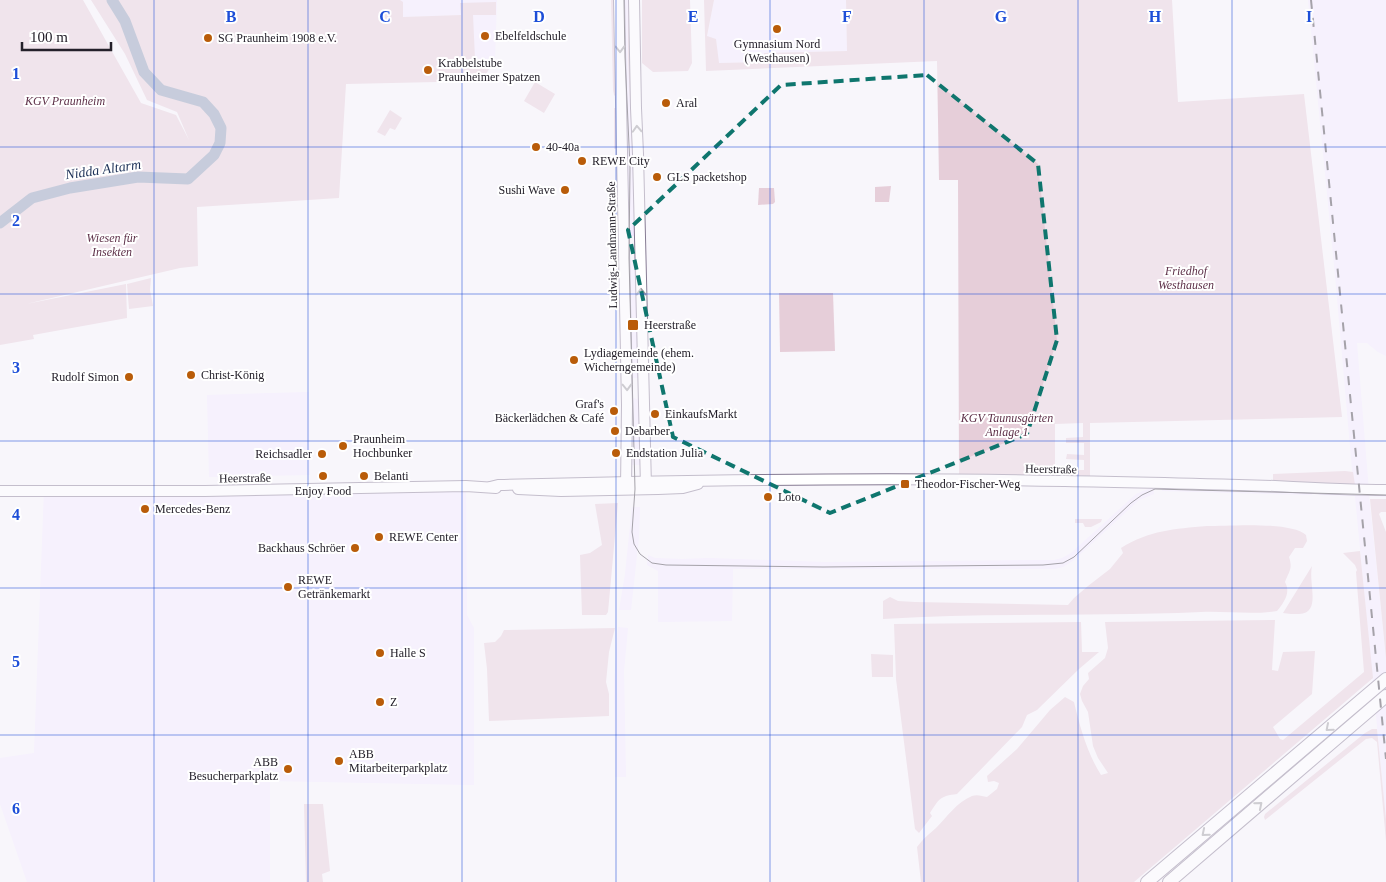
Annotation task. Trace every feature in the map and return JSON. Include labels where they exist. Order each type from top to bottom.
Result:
[{"type":"highway","points":[[1148,882],[1386,679]]},
{"type":"highway","points":[[1169,882],[1386,696]]},
{"type":"main road","name":"Ludwig-Landmann-Straße","points":[[618,0],[627,405],[626,486]]},
{"type":"main road","points":[[634,0],[645,485]]},
{"type":"main road","name":"Heerstraße","points":[[0,491],[205,491],[490,487],[498,485],[560,483],[626,486],[716,480],[1063,481],[1386,490]]},
{"type":"highlighted area","points":[[927,75],[1038,164],[1057,340],[1027,434],[830,513],[673,437],[628,230],[781,85]]},
{"type":"shaded area","name":"Ebelfeldschule","points":[[400,0],[497,0],[495,59],[475,60],[461,15],[403,17]]},
{"type":"shaded area","points":[[622,0],[628,0],[628,58],[636,236],[629,236],[628,169],[622,64]]},
{"type":"shaded area","name":"Gymnasium Nord (Westhausen)","points":[[714,0],[846,0],[847,51],[764,53],[765,62],[718,63],[716,39],[707,37]]},
{"type":"shaded area","points":[[1308,0],[1386,0],[1386,356],[1367,343],[1357,343],[1369,492],[1386,493],[1386,497],[1369,496],[1386,658],[1386,819],[1355,496],[1319,495],[1319,491],[1354,492]]},
{"type":"shaded area","points":[[634,257],[638,257],[640,378],[629,378],[628,260],[634,260]]},
{"type":"shaded area","points":[[309,392],[310,475],[209,477],[207,395]]},
{"type":"shaded area","points":[[634,398],[639,400],[640,465],[632,465],[631,402]]},
{"type":"shaded area","points":[[466,485],[467,615],[474,628],[474,785],[270,781],[270,882],[27,882],[0,804],[0,758],[34,753],[44,490]]},
{"type":"shaded area","points":[[1163,485],[1312,491],[1312,495],[1162,491]]},
{"type":"shaded area","points":[[1153,487],[1154,494],[1139,500],[1074,560],[1063,567],[1055,569],[733,569],[732,621],[658,622],[658,571],[647,565],[648,555],[655,558],[825,562],[1054,560],[1071,553],[1136,494]]},
{"type":"shaded area","points":[[632,507],[640,507],[639,537],[631,610],[619,610],[625,574]]},
{"type":"shaded area","points":[[618,627],[628,628],[624,671],[626,777],[615,777],[614,682]]},
{"type":"green space","points":[[0,0],[83,0],[141,103],[176,115],[189,140],[177,112],[147,100],[125,54],[91,0],[400,0],[403,2],[403,17],[461,15],[460,3],[496,2],[496,15],[473,15],[475,59],[495,59],[482,81],[346,84],[339,198],[197,207],[198,266],[180,268],[26,304],[126,284],[127,318],[33,335],[34,339],[0,345]]},
{"type":"green space","points":[[611,0],[615,0],[615,96],[613,90]]},
{"type":"green space","points":[[629,0],[636,236],[628,58]]},
{"type":"green space","points":[[642,0],[690,0],[692,63],[688,71],[653,72],[642,63]]},
{"type":"green space","name":"Friedhof Westhausen","points":[[704,0],[714,0],[707,36],[716,39],[719,63],[764,62],[764,53],[847,51],[846,0],[1172,0],[1178,102],[1304,94],[1342,417],[1090,423],[1090,476],[1061,475],[1062,470],[1084,470],[1084,460],[1066,459],[1067,454],[1084,455],[1084,443],[1066,443],[1066,438],[1083,437],[1083,423],[1055,424],[1055,476],[959,474],[958,180],[939,180],[937,61],[706,71]]},
{"type":"green space","points":[[535,82],[555,94],[544,113],[524,101]]},
{"type":"green space","points":[[614,108],[617,108],[618,149],[614,149]]},
{"type":"green space","points":[[390,110],[402,118],[395,130],[390,128],[385,136],[377,132]]},
{"type":"green space","points":[[891,186],[889,202],[875,202],[875,187]]},
{"type":"green space","points":[[759,188],[774,188],[775,202],[773,204],[758,205]]},
{"type":"green space","points":[[151,278],[150,290],[153,306],[129,309],[127,284]]},
{"type":"green space","points":[[779,293],[833,293],[835,351],[780,352]]},
{"type":"green space","points":[[1353,472],[1355,485],[1273,484],[1273,474]]},
{"type":"green space","points":[[1370,499],[1386,499],[1386,512],[1379,514],[1386,532],[1386,658]]},
{"type":"green space","points":[[618,503],[608,612],[606,615],[582,615],[580,555],[590,553],[602,545],[595,504]]},
{"type":"green space","points":[[1075,519],[1102,519],[1101,522],[1091,527],[1085,527],[1083,523],[1075,523]]},
{"type":"green space","points":[[1207,526],[1274,526],[1298,531],[1306,535],[1307,541],[1303,548],[1295,548],[1289,557],[1291,567],[1285,582],[1287,594],[1277,611],[1258,613],[1210,612],[883,619],[883,601],[890,597],[898,601],[915,602],[1068,605],[1110,569],[1123,553],[1121,548],[1152,534]]},
{"type":"green space","points":[[1360,551],[1373,678],[1134,882],[921,882],[917,847],[962,802],[974,795],[987,797],[997,789],[999,783],[994,781],[988,782],[987,776],[1017,749],[1050,710],[1065,697],[1074,702],[1084,740],[1096,767],[1101,775],[1108,773],[1093,746],[1088,712],[1080,694],[1083,686],[1089,679],[1088,673],[1105,658],[1108,648],[1105,622],[1275,620],[1272,670],[1278,671],[1283,652],[1315,651],[1312,694],[1273,727],[1280,739],[1283,740],[1364,672],[1357,570],[1355,565],[1343,553]]},
{"type":"green space","points":[[1312,566],[1313,596],[1310,609],[1299,614],[1283,613]]},
{"type":"green space","points":[[1081,622],[1082,652],[1099,652],[1037,710],[1027,715],[1022,727],[957,794],[943,797],[938,801],[930,813],[932,816],[919,833],[915,829],[896,679],[894,624]]},
{"type":"green space","points":[[615,628],[609,652],[606,682],[609,694],[609,716],[489,721],[484,643],[495,642],[504,630]]},
{"type":"green space","points":[[871,654],[893,655],[893,677],[872,677]]},
{"type":"green space","points":[[1372,729],[1377,729],[1386,819],[1386,841],[1377,742],[1372,738],[1366,739],[1265,820],[1265,814]]},
{"type":"green space","points":[[304,804],[323,804],[330,871],[322,874],[323,882],[306,882]]},
{"type":"waterway","name":"Nidda Altarm","points":[[0,223],[32,198],[70,188],[138,177],[188,179],[214,155],[220,143],[221,128],[214,114],[203,102],[161,90],[144,72],[125,21],[112,0]]},
{"type":"tram line","points":[[624,0],[630,167],[629,258],[635,489],[632,532],[634,544],[640,554],[652,563],[666,565],[823,567],[1043,565],[1063,563],[1074,557],[1131,503],[1155,489],[1386,495]]},
{"type":"railway","points":[[1311,0],[1386,759]]},
{"type":"place","name":"Gymnasium Nord (Westhausen)","points":[[777,29]]},
{"type":"place","name":"Ebelfeldschule","points":[[485,36]]},
{"type":"place","name":"SG Praunheim 1908 e.V.","points":[[208,38]]},
{"type":"place","name":"Krabbelstube Praunheimer Spatzen","points":[[428,70]]},
{"type":"place","name":"Aral","points":[[666,103]]},
{"type":"place","name":"40-40a","points":[[536,147]]},
{"type":"place","name":"REWE City","points":[[582,161]]},
{"type":"place","name":"GLS packetshop","points":[[657,177]]},
{"type":"place","name":"Sushi Wave","points":[[565,190]]},
{"type":"place","name":"Heerstraße","points":[[633,325]]},
{"type":"place","name":"Lydiagemeinde (ehem. Wicherngemeinde)","points":[[574,360]]},
{"type":"place","name":"Christ-König","points":[[191,375]]},
{"type":"place","name":"Rudolf Simon","points":[[129,377]]},
{"type":"place","name":"Graf's Bäckerlädchen & Café","points":[[614,411]]},
{"type":"place","name":"EinkaufsMarkt","points":[[655,414]]},
{"type":"place","name":"Debarber","points":[[615,431]]},
{"type":"place","name":"Praunheim Hochbunker","points":[[343,446]]},
{"type":"place","name":"Endstation Julia","points":[[616,453]]},
{"type":"place","name":"Reichsadler","points":[[322,454]]},
{"type":"place","name":"Enjoy Food","points":[[323,476]]},
{"type":"place","name":"Belanti","points":[[364,476]]},
{"type":"place","name":"Theodor-Fischer-Weg","points":[[905,484]]},
{"type":"place","name":"Loto","points":[[768,497]]},
{"type":"place","name":"Mercedes-Benz","points":[[145,509]]},
{"type":"place","name":"REWE Center","points":[[379,537]]},
{"type":"place","name":"Backhaus Schröer","points":[[355,548]]},
{"type":"place","name":"REWE Getränkemarkt","points":[[288,587]]},
{"type":"place","name":"Halle S","points":[[380,653]]},
{"type":"place","name":"Z","points":[[380,702]]},
{"type":"place","name":"ABB Mitarbeiterparkplatz","points":[[339,761]]},
{"type":"place","name":"ABB Besucherparkplatz","points":[[288,769]]},
{"type":"park label","name":"KGV Praunheim","points":[[65,101]]},
{"type":"park label","name":"Wiesen für Insekten","points":[[112,245]]},
{"type":"park label","name":"KGV Taunusgärten Anlage 1","points":[[1007,425]]}]
